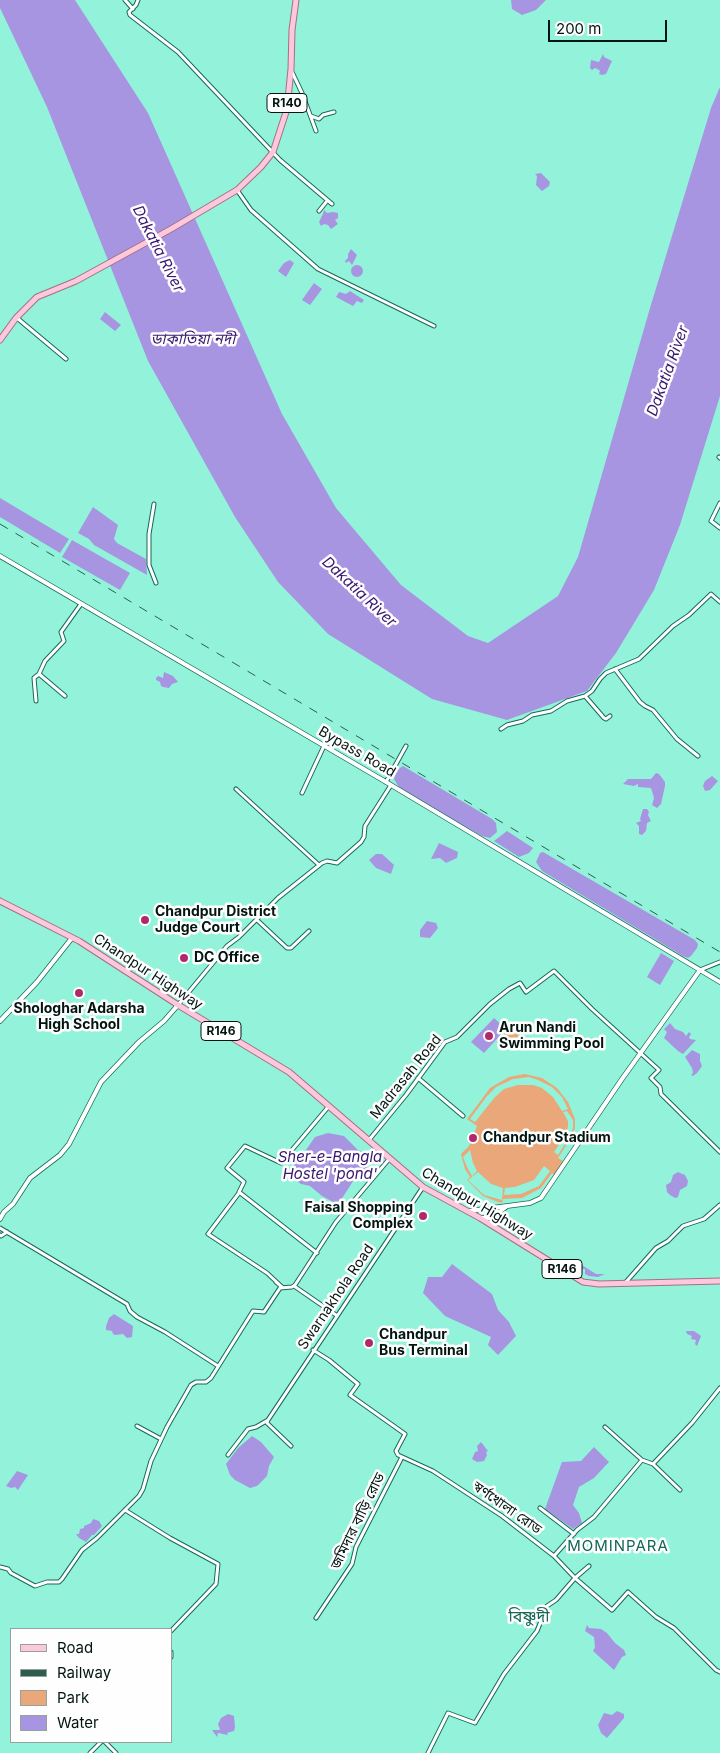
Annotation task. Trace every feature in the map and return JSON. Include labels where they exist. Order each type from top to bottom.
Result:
[{"type":"main road","name":"R140","points":[[0,340],[16,318],[37,297],[76,281],[114,261],[237,190],[261,167],[273,152],[287,109],[292,30],[296,0]]},
{"type":"main road","name":"Chandpur Highway","points":[[0,900],[72,938],[289,1072],[423,1187],[469,1211],[583,1282],[624,1284],[720,1281]]},
{"type":"street","points":[[125,0],[133,8]]},
{"type":"street","points":[[138,0],[129,12],[130,15],[178,52],[273,152],[332,204]]},
{"type":"street","points":[[291,69],[302,92],[316,131]]},
{"type":"street","points":[[311,116],[319,119],[323,115],[334,112]]},
{"type":"street","points":[[237,190],[251,210],[318,269],[434,326]]},
{"type":"street","points":[[319,211],[327,201]]},
{"type":"street","points":[[16,318],[66,359]]},
{"type":"street","points":[[720,503],[710,521],[720,528]]},
{"type":"street","points":[[154,504],[149,534],[149,565],[156,583]]},
{"type":"street","name":"Bypass Road","points":[[0,556],[386,782],[720,982]]},
{"type":"street","points":[[501,729],[507,725],[523,721],[532,715],[551,711],[567,701],[585,696],[592,691],[600,679],[615,668],[640,659],[673,626],[689,615],[711,594],[720,602]]},
{"type":"street","points":[[36,701],[34,678],[39,674],[45,661],[64,641],[61,632],[81,604]]},
{"type":"street","points":[[615,668],[640,702],[653,710],[677,739],[698,756]]},
{"type":"street","points":[[39,674],[64,696]]},
{"type":"street","points":[[585,696],[606,720],[610,716]]},
{"type":"street","points":[[302,793],[324,746]]},
{"type":"street","points":[[386,782],[406,746]]},
{"type":"street","points":[[0,1219],[4,1212],[13,1204],[30,1178],[60,1155],[69,1144],[101,1082],[139,1042],[164,1021],[227,946],[257,920],[278,898],[319,865],[325,861],[337,863],[361,842],[364,837],[365,826],[391,785]]},
{"type":"street","points":[[236,789],[319,865]]},
{"type":"street","points":[[257,920],[287,948],[291,948],[309,931]]},
{"type":"street","points":[[0,1022],[37,982],[72,938]]},
{"type":"street","points":[[469,1211],[506,1207],[536,1201],[545,1194],[641,1052],[700,970],[720,962]]},
{"type":"street","name":"Madrasah Road","points":[[368,1140],[445,1042],[463,1032],[490,1004],[508,989],[520,983],[526,992],[554,971],[592,1009],[641,1052]]},
{"type":"street","points":[[641,1052],[659,1070],[651,1078],[660,1087],[661,1094],[720,1152]]},
{"type":"street","points":[[418,1078],[463,1116]]},
{"type":"street","points":[[282,1287],[267,1273],[209,1236],[210,1231],[239,1192],[244,1182],[227,1168],[245,1146],[281,1163],[329,1106]]},
{"type":"street","points":[[294,1286],[336,1222],[390,1158]]},
{"type":"street","name":"Swarnakhola Road","points":[[268,1420],[336,1315],[423,1187]]},
{"type":"street","points":[[239,1192],[316,1253]]},
{"type":"street","points":[[624,1284],[656,1248],[668,1241],[683,1226],[704,1219],[720,1205]]},
{"type":"street","points":[[480,1218],[491,1218],[506,1207]]},
{"type":"street","points":[[0,1228],[127,1304],[130,1311],[137,1317],[165,1332],[218,1366]]},
{"type":"street","points":[[0,1235],[2,1236],[7,1232]]},
{"type":"street","points":[[276,1282],[282,1287]]},
{"type":"street","points":[[0,1567],[8,1569],[35,1586],[47,1582],[59,1582],[82,1550],[139,1496],[143,1489],[150,1461],[191,1385],[196,1382],[208,1381],[253,1311],[264,1312],[282,1287],[294,1286],[336,1315]]},
{"type":"street","points":[[313,1350],[329,1360],[358,1384],[350,1395],[405,1434],[396,1451],[402,1457]]},
{"type":"street","points":[[653,1464],[692,1423],[720,1388]]},
{"type":"street","points":[[228,1455],[248,1429],[268,1420],[267,1423],[290,1446]]},
{"type":"street","points":[[137,1426],[161,1439]]},
{"type":"street","points":[[605,1427],[642,1460],[653,1464],[680,1490]]},
{"type":"street","name":"স্বর্ণখোলা রোড","points":[[402,1457],[433,1471],[502,1516],[554,1556],[575,1578],[612,1610],[628,1592],[656,1617],[674,1628],[720,1672]]},
{"type":"street","name":"জমিদার বাড়ি রোড","points":[[316,1618],[352,1564],[356,1547],[402,1457]]},
{"type":"street","points":[[554,1556],[574,1534],[594,1517],[642,1460]]},
{"type":"street","points":[[540,1508],[574,1534]]},
{"type":"street","points":[[125,1510],[170,1538],[218,1564],[216,1584],[172,1629]]},
{"type":"street","points":[[428,1753],[448,1713],[475,1723],[504,1674],[537,1631],[547,1606],[577,1574],[581,1574],[589,1566]]},
{"type":"street","points":[[90,1753],[100,1743]]},
{"type":"street","points":[[106,1743],[116,1753]]},
{"type":"green space","points":[[511,1027],[519,1035],[505,1049],[497,1042]]},
{"type":"green space","points":[[525,1074],[542,1078],[557,1088],[568,1102],[575,1119],[575,1128],[558,1158],[563,1161],[554,1175],[552,1173],[541,1188],[522,1198],[503,1199],[502,1203],[483,1196],[467,1180],[470,1177],[465,1169],[461,1154],[469,1146],[477,1126],[467,1119],[490,1088],[509,1077]],"holes":[[[529,1077],[552,1087],[562,1097],[568,1109],[562,1111],[553,1097],[542,1088],[533,1085],[518,1085],[504,1089],[475,1122],[470,1119],[496,1087],[513,1079]],[[567,1111],[573,1120],[573,1128],[558,1155],[554,1152],[566,1135],[568,1126],[568,1121],[563,1112]],[[470,1150],[477,1171],[472,1176],[463,1157]],[[544,1166],[550,1171],[539,1186],[521,1194],[504,1195],[505,1188],[515,1187],[534,1180]],[[478,1172],[491,1184],[503,1188],[502,1200],[484,1195],[468,1180]]]},
{"type":"water","name":"ডাকাতিয়া নদী","points":[[0,0],[75,0],[148,113],[282,414],[336,508],[401,585],[468,636],[488,643],[558,596],[578,557],[650,308],[711,108],[720,87],[720,396],[680,525],[654,590],[616,653],[587,691],[507,720],[432,699],[328,634],[278,582],[235,517],[148,361],[47,107],[0,8]]},
{"type":"water","points":[[511,0],[546,0],[536,10],[522,15],[512,9]]},
{"type":"water","points":[[603,54],[604,57],[612,61],[606,74],[602,75],[599,74],[599,70],[595,68],[592,70],[590,68],[591,60],[599,62]]},
{"type":"water","points":[[541,173],[550,182],[549,186],[542,191],[536,185],[537,176],[535,174]]},
{"type":"water","points":[[324,210],[327,213],[338,213],[338,218],[335,220],[338,224],[331,229],[328,225],[324,224],[321,226],[319,222]]},
{"type":"water","points":[[351,249],[357,255],[352,265],[349,261],[346,263],[345,261]]},
{"type":"water","points":[[290,260],[294,263],[286,277],[278,271],[284,263]]},
{"type":"water","points":[[357,265],[363,271],[357,277],[351,271]]},
{"type":"water","points":[[314,283],[322,289],[310,305],[302,300]]},
{"type":"water","points":[[350,291],[364,300],[362,303],[357,301],[353,306],[336,297],[339,292],[346,294]]},
{"type":"water","points":[[105,312],[121,325],[115,331],[100,319]]},
{"type":"water","points":[[0,498],[69,539],[60,553],[0,517]]},
{"type":"water","points":[[93,507],[118,525],[114,539],[117,543],[146,559],[147,575],[94,545],[89,539],[78,533]]},
{"type":"water","points":[[72,540],[130,573],[120,590],[62,557]]},
{"type":"water","points":[[164,672],[173,676],[178,682],[172,684],[169,688],[161,686],[156,678],[158,676],[163,678]]},
{"type":"water","points":[[403,766],[492,819],[496,823],[497,832],[490,838],[482,836],[400,789],[394,779],[397,770]]},
{"type":"water","points":[[656,773],[665,782],[661,804],[657,808],[652,805],[654,798],[651,788],[638,787],[638,784],[634,786],[623,784],[628,779],[651,779]]},
{"type":"water","points":[[712,776],[718,781],[710,790],[705,791],[703,786],[705,781]]},
{"type":"water","points":[[643,809],[647,809],[649,812],[648,815],[651,821],[647,823],[646,831],[642,835],[639,834],[639,826],[636,823],[641,821]]},
{"type":"water","points":[[507,831],[533,848],[529,853],[519,857],[494,841]]},
{"type":"water","points":[[439,843],[458,852],[457,858],[446,863],[440,858],[431,859]]},
{"type":"water","points":[[543,852],[695,940],[698,944],[697,948],[688,958],[683,956],[542,871],[536,862],[540,853]]},
{"type":"water","points":[[376,854],[382,854],[394,865],[391,874],[376,868],[369,860]]},
{"type":"water","points":[[427,921],[436,923],[438,928],[430,938],[420,937],[420,930]]},
{"type":"water","points":[[661,953],[674,961],[660,985],[647,977]]},
{"type":"water","name":"Arun Nandi Swimming Pool","points":[[494,1018],[506,1029],[484,1053],[471,1042]]},
{"type":"water","points":[[670,1023],[675,1029],[683,1032],[686,1036],[689,1032],[691,1034],[690,1039],[696,1040],[683,1054],[664,1038],[667,1032],[664,1029]]},
{"type":"water","points":[[692,1050],[700,1054],[702,1066],[693,1076],[691,1075],[693,1073],[692,1068],[685,1057]]},
{"type":"water","name":"Sher-e-Bangla Hostel 'pond'","points":[[328,1133],[344,1136],[358,1150],[366,1154],[370,1163],[366,1169],[357,1175],[341,1200],[335,1203],[322,1196],[310,1186],[301,1184],[286,1173],[301,1157],[315,1137]]},
{"type":"water","points":[[678,1172],[685,1175],[688,1181],[687,1186],[680,1190],[678,1197],[675,1198],[667,1192],[666,1185],[671,1182],[673,1175]]},
{"type":"water","points":[[452,1264],[492,1294],[498,1310],[509,1322],[516,1336],[498,1355],[488,1345],[491,1337],[445,1316],[423,1293],[428,1277],[442,1277]]},
{"type":"water","points":[[580,1264],[596,1274],[605,1274],[598,1277],[589,1276],[585,1274],[585,1269],[581,1271],[578,1269]]},
{"type":"water","points":[[114,1314],[133,1326],[132,1337],[127,1338],[123,1334],[115,1335],[112,1331],[106,1330],[109,1318]]},
{"type":"water","points":[[686,1331],[694,1331],[701,1336],[697,1346],[695,1344],[696,1340],[691,1339],[692,1336],[687,1334]]},
{"type":"water","points":[[252,1436],[261,1442],[274,1457],[269,1466],[267,1476],[257,1486],[250,1488],[230,1475],[226,1464],[238,1448]]},
{"type":"water","points":[[481,1442],[488,1451],[484,1461],[477,1462],[472,1459],[475,1452],[478,1451],[477,1446]]},
{"type":"water","points":[[594,1447],[609,1462],[594,1478],[579,1487],[573,1505],[579,1513],[582,1523],[573,1529],[545,1509],[562,1462],[581,1461]]},
{"type":"water","points":[[17,1471],[28,1475],[18,1490],[15,1487],[6,1486]]},
{"type":"water","points":[[93,1519],[99,1521],[102,1526],[86,1542],[76,1534],[79,1534],[80,1529],[91,1523]]},
{"type":"water","points":[[587,1625],[589,1628],[601,1629],[607,1633],[624,1650],[626,1655],[622,1657],[614,1670],[593,1651],[595,1647],[594,1637],[585,1631]]},
{"type":"water","points":[[617,1711],[624,1714],[624,1718],[607,1738],[601,1733],[598,1725],[604,1713],[612,1715]]},
{"type":"water","points":[[228,1714],[234,1716],[234,1731],[227,1733],[228,1735],[218,1733],[217,1737],[212,1730],[220,1730],[218,1724],[221,1718]]},
{"type":"railway","points":[[0,524],[720,952]]},
{"type":"place","name":"Chandpur District Judge Court","points":[[145,920]]},
{"type":"place","name":"DC Office","points":[[184,958]]},
{"type":"place","name":"Shologhar Adarsha High School","points":[[79,993]]},
{"type":"place","name":"Arun Nandi Swimming Pool","points":[[489,1036]]},
{"type":"place","name":"Chandpur Stadium","points":[[473,1138]]},
{"type":"place","name":"Faisal Shopping Complex","points":[[423,1216]]},
{"type":"place","name":"Chandpur Bus Terminal","points":[[369,1343]]},
{"type":"district","name":"MOMINPARA","points":[[618,1546]]},
{"type":"district","name":"বিষ্ণুদী","points":[[529,1617]]},
{"type":"water label","name":"Dakatia River","points":[[158,249]]},
{"type":"water label","name":"Dakatia River","points":[[668,371]]},
{"type":"water label","name":"Dakatia River","points":[[359,592]]}]
